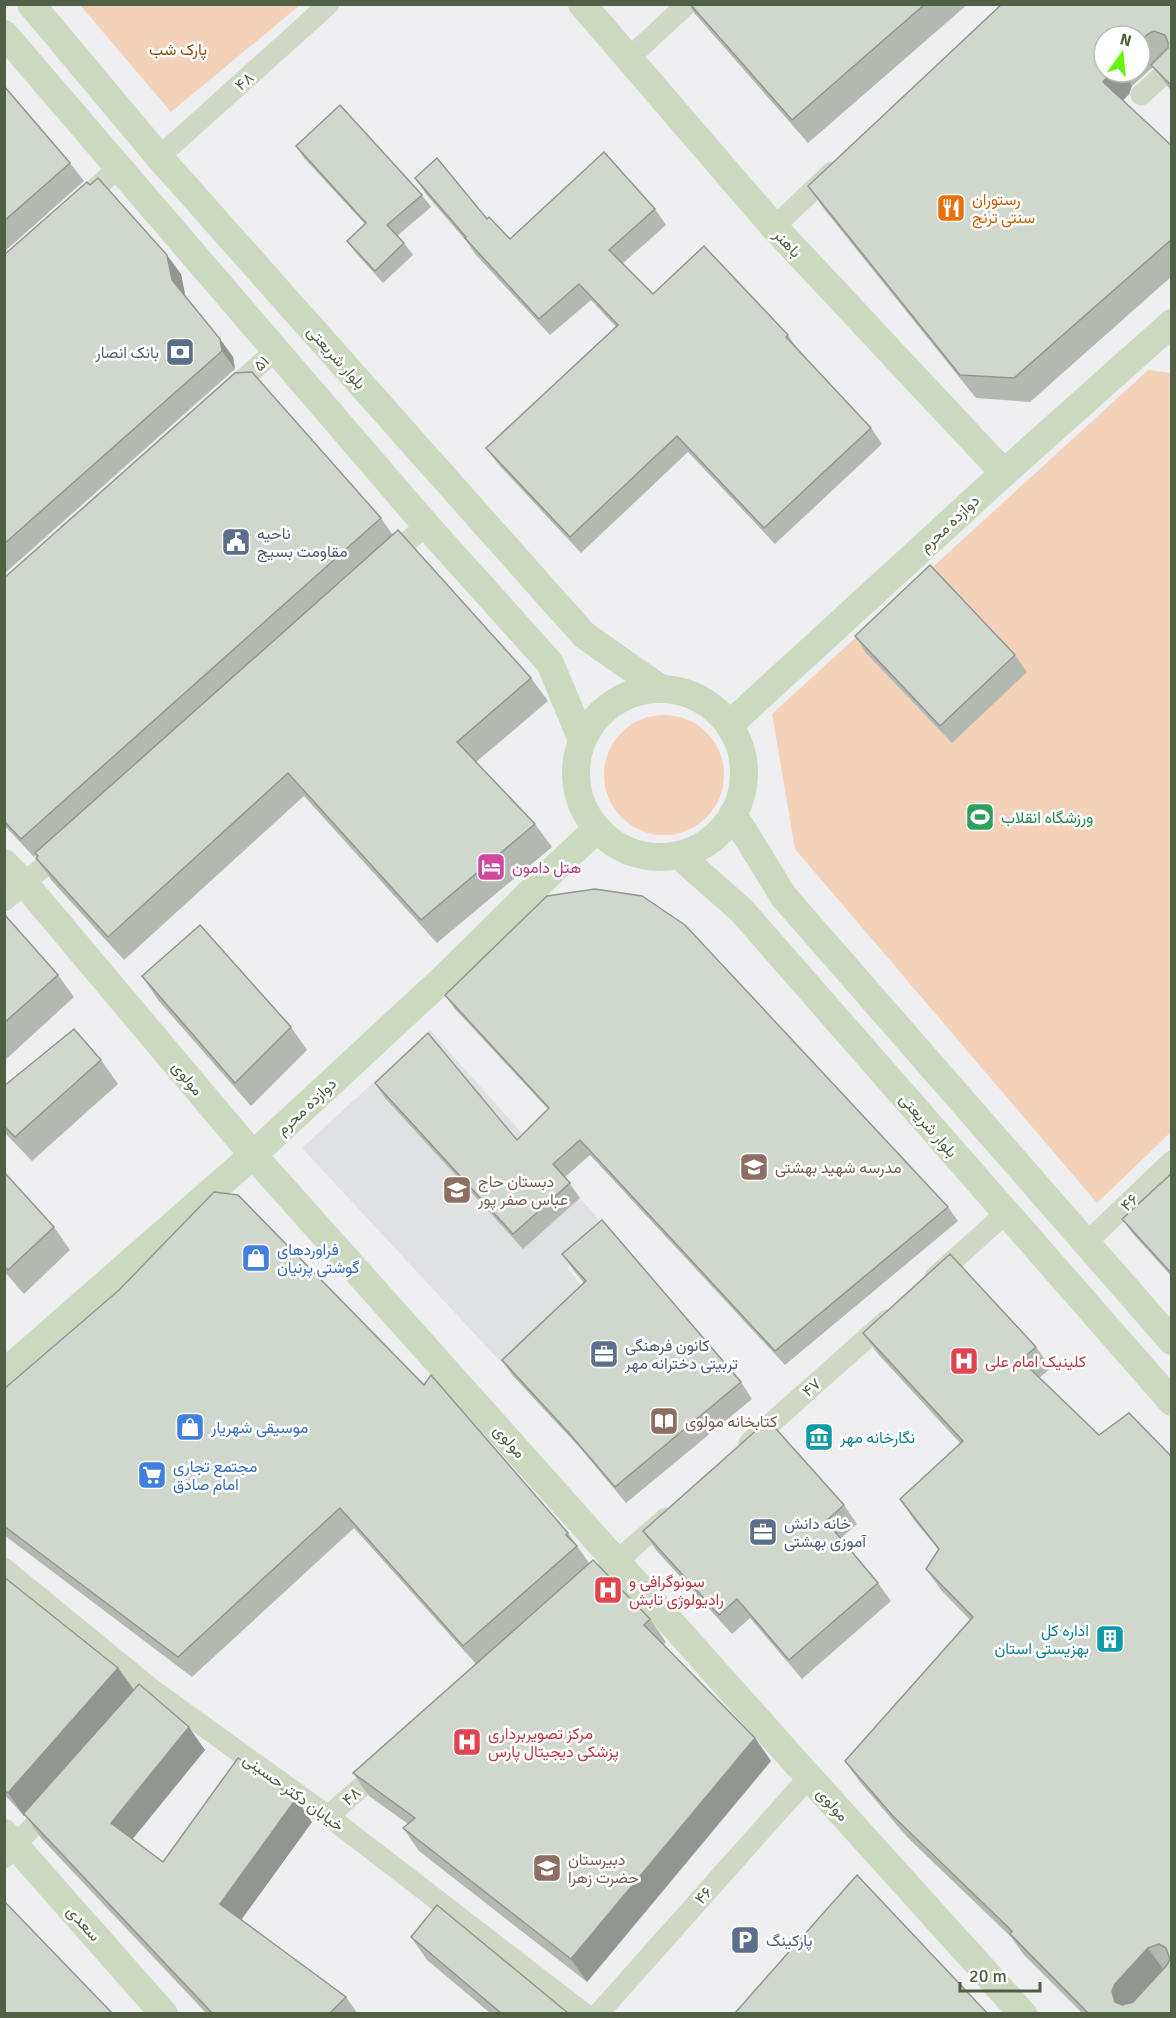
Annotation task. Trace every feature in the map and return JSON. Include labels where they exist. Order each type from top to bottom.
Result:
[{"type":"main road","name":"بلوار شریعتی","points":[[31,4],[159,157],[584,635],[661,689]]},
{"type":"main road","name":"باهنر","points":[[582,4],[774,227],[1004,473]]},
{"type":"main road","points":[[4,34],[426,525],[550,663],[582,740]]},
{"type":"main road","points":[[119,167],[159,157]]},
{"type":"main road","name":"دوازده محرم","points":[[729,725],[1004,473],[1158,348],[1172,323]]},
{"type":"main road","points":[[661,689],[684,693],[706,702],[729,725],[742,754],[744,775],[741,795],[733,814],[719,833],[701,846],[679,855],[657,857],[634,853],[615,843],[597,829],[584,809],[577,786],[576,763],[582,740],[595,719],[614,703],[636,692],[661,689]]},
{"type":"main road","points":[[733,814],[784,897],[1172,1341]]},
{"type":"main road","name":"دوازده محرم","points":[[4,1373],[253,1155],[445,977],[597,829]]},
{"type":"main road","name":"بلوار شریعتی","points":[[679,855],[742,911],[1172,1402]]},
{"type":"main road","name":"مولوی","points":[[4,862],[15,892],[808,1777],[1023,2013]]},
{"type":"main road","name":"سعدی","points":[[9,1846],[164,2013]]},
{"type":"street","name":"۴۸","points":[[159,157],[329,4]]},
{"type":"street","points":[[629,58],[687,4]]},
{"type":"street","points":[[1141,95],[1172,67]]},
{"type":"street","points":[[774,227],[850,156]]},
{"type":"street","points":[[68,213],[119,167]]},
{"type":"street","name":"۵۱","points":[[214,404],[276,350]]},
{"type":"street","points":[[373,573],[426,525]]},
{"type":"street","points":[[15,892],[78,836]]},
{"type":"street","name":"۴۶","points":[[1086,1243],[1172,1161]]},
{"type":"street","points":[[918,1293],[1006,1213]]},
{"type":"street","name":"۴۷","points":[[732,1459],[900,1308]]},
{"type":"street","points":[[573,1600],[678,1506]]},
{"type":"street","name":"خیابان دکتر حسینی","points":[[4,1568],[153,1690],[328,1816],[585,2013]]},
{"type":"street","points":[[138,1707],[153,1690]]},
{"type":"street","name":"۴۸","points":[[328,1816],[398,1754]]},
{"type":"street","name":"۴۶","points":[[598,2013],[808,1777]]},
{"type":"street","points":[[9,1846],[62,1794]]},
{"type":"shaded area","name":"دبستان حاج عباس صفر پور","points":[[430,1030],[610,1232],[567,1268],[592,1297],[510,1372],[302,1148]]},
{"type":"green space","name":"پارک شب","points":[[80,5],[300,5],[171,112]]},
{"type":"green space","name":"ورزشگاه انقلاب","points":[[1148,370],[1171,373],[1171,1132],[1097,1203],[795,849],[772,714]]},
{"type":"green space","points":[[664,715],[687,720],[706,733],[719,752],[724,775],[719,798],[706,817],[687,830],[664,835],[641,830],[622,817],[609,798],[604,775],[609,752],[622,733],[641,720]]},
{"type":"building","points":[[690,4],[925,4],[792,120]]},
{"type":"building","points":[[1002,4],[1172,4],[1172,86],[1152,66],[1168,48],[1168,42],[1165,35],[1152,32],[1152,24],[1092,24],[1092,84],[1105,84],[1172,146],[1172,239],[1014,378],[960,375],[808,186]]},
{"type":"building","points":[[4,86],[70,163],[4,221]]},
{"type":"building","points":[[340,105],[422,195],[387,225],[404,243],[375,271],[347,241],[366,223],[296,146]]},
{"type":"building","points":[[604,152],[655,209],[609,250],[653,294],[704,246],[871,428],[764,528],[677,436],[570,537],[486,448],[618,325],[579,284],[539,319],[465,238],[415,178],[437,158],[487,219],[489,217],[510,239]]},
{"type":"building","points":[[98,178],[167,255],[172,280],[220,339],[222,351],[4,544],[4,255],[87,182],[90,185]]},
{"type":"building","points":[[252,372],[381,518],[21,839],[4,821],[4,578],[235,373]]},
{"type":"building","points":[[398,530],[531,678],[457,742],[535,824],[421,920],[288,773],[108,937],[36,858],[38,856],[35,853]]},
{"type":"building","points":[[930,565],[1015,655],[940,726],[855,636]]},
{"type":"building","name":"مدرسه شهید بهشتی","points":[[595,889],[642,896],[685,925],[948,1207],[775,1351],[580,1140],[553,1164],[570,1183],[513,1234],[375,1083],[428,1033],[517,1140],[549,1108],[445,995],[547,896]]},
{"type":"building","points":[[4,914],[58,975],[4,1023]]},
{"type":"building","points":[[200,925],[291,1027],[235,1083],[142,976]]},
{"type":"building","points":[[74,1029],[101,1060],[15,1137],[4,1126],[4,1086]]},
{"type":"building","points":[[4,1172],[54,1227],[8,1270],[4,1266]]},
{"type":"building","points":[[1172,1173],[1172,1274],[1122,1219]]},
{"type":"building","points":[[214,1192],[238,1195],[424,1385],[431,1375],[577,1546],[463,1646],[340,1508],[178,1657],[4,1526],[4,1389],[118,1291]]},
{"type":"building","points":[[602,1220],[741,1382],[615,1487],[502,1360],[586,1281],[562,1254]]},
{"type":"building","points":[[950,1254],[1036,1347],[1021,1360],[1099,1435],[1129,1413],[1172,1457],[1172,2013],[1088,2013],[1010,1934],[1012,1931],[893,1816],[845,1761],[973,1617],[926,1569],[939,1549],[900,1499],[963,1441],[863,1333]],"holes":[[[1159,1944],[1166,1948],[1170,1959],[1167,1965],[1133,2002],[1122,2005],[1115,2002],[1112,1991],[1115,1984],[1148,1948]]]},
{"type":"building","name":"خانه دانش آموزی بهشتی","points":[[768,1420],[844,1505],[826,1521],[878,1583],[789,1660],[737,1599],[719,1615],[643,1531]]},
{"type":"building","points":[[593,1560],[650,1619],[644,1625],[755,1738],[571,1959],[403,1828],[415,1818],[353,1773]]},
{"type":"building","points":[[4,1577],[118,1668],[8,1793],[4,1790]]},
{"type":"building","points":[[139,1684],[189,1727],[111,1823],[163,1862],[238,1758],[296,1799],[220,1904],[346,1997],[330,2013],[212,2013],[25,1815],[24,1813]]},
{"type":"building","points":[[857,1875],[987,2013],[735,2013]]},
{"type":"building","points":[[4,1901],[112,2013],[4,2013]]},
{"type":"building","points":[[437,1905],[568,2013],[501,2013],[411,1937]]},
{"type":"place","name":"رستوران سنتی ترنج","points":[[951,208]]},
{"type":"place","name":"بانک انصار","points":[[180,352]]},
{"type":"place","name":"ناحیه مقاومت بسیج","points":[[236,542]]},
{"type":"place","name":"ورزشگاه انقلاب","points":[[980,817]]},
{"type":"place","name":"هتل دامون","points":[[491,867]]},
{"type":"place","name":"مدرسه شهید بهشتی","points":[[754,1167]]},
{"type":"place","name":"دبستان حاج عباس صفر پور","points":[[457,1190]]},
{"type":"place","name":"فراوردهای گوشتی پرنیان","points":[[256,1258]]},
{"type":"place","name":"کانون فرهنگی تربیتی دخترانه مهر","points":[[604,1354]]},
{"type":"place","name":"کلینیک امام علی","points":[[964,1361]]},
{"type":"place","name":"کتابخانه مولوی","points":[[664,1421]]},
{"type":"place","name":"موسیقی شهریار","points":[[190,1427]]},
{"type":"place","name":"نگارخانه مهر","points":[[819,1437]]},
{"type":"place","name":"مجتمع تجاری امام صادق","points":[[152,1475]]},
{"type":"place","name":"خانه دانش آموزی بهشتی","points":[[763,1532]]},
{"type":"place","name":"سونوگرافی و رادیولوژی تابش","points":[[608,1590]]},
{"type":"place","name":"اداره کل بهزیستی استان","points":[[1110,1639]]},
{"type":"place","name":"مرکز تصویربرداری پزشکی دیجیتال پارس","points":[[467,1742]]},
{"type":"place","name":"دبیرستان حضرت زهرا","points":[[547,1868]]},
{"type":"place","name":"پارکینگ","points":[[745,1940]]}]
